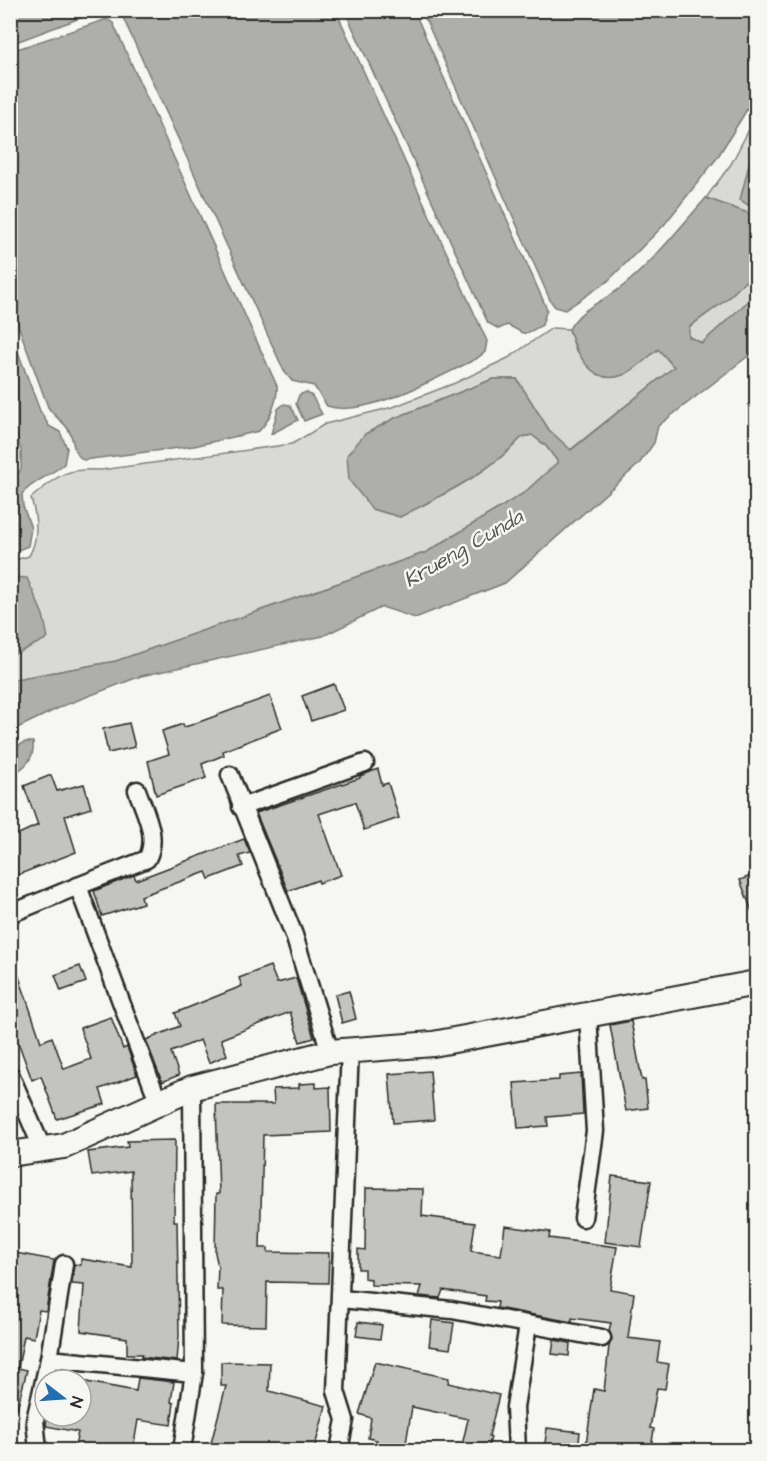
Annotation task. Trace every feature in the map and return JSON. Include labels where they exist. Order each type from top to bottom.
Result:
[{"type":"street","points":[[241,807],[365,763]]},
{"type":"street","points":[[230,775],[340,1050],[341,1299],[336,1391],[345,1428],[339,1450]]},
{"type":"street","points":[[10,914],[147,859],[152,850],[153,837],[137,790]]},
{"type":"street","points":[[78,886],[158,1101]]},
{"type":"street","points":[[10,1154],[43,1150],[75,1142],[158,1101],[192,1088],[340,1050],[434,1044],[756,983]]},
{"type":"street","points":[[583,1218],[595,1131],[588,1015]]},
{"type":"street","points":[[10,1074],[43,1150]]},
{"type":"street","points":[[182,1450],[194,1373],[192,1088]]},
{"type":"street","points":[[38,1450],[35,1420],[49,1359],[64,1263]]},
{"type":"street","points":[[341,1299],[452,1310],[602,1338]]},
{"type":"street","points":[[517,1450],[515,1407],[528,1325]]},
{"type":"street","points":[[49,1359],[194,1373]]},
{"type":"shaded area","points":[[756,116],[756,149],[751,157],[741,199],[756,210],[756,216],[706,198],[731,164]]},
{"type":"shaded area","points":[[756,271],[756,294],[750,301],[702,343],[689,337],[688,328],[726,300]]},
{"type":"shaded area","points":[[552,328],[569,329],[576,351],[623,375],[659,349],[674,367],[570,450],[549,430],[517,379],[493,379],[395,418],[365,434],[372,509],[400,517],[449,492],[480,472],[495,462],[522,437],[532,435],[546,446],[558,462],[524,493],[427,552],[116,661],[11,680],[11,654],[18,653],[11,561],[29,556],[36,528],[31,498],[56,479],[78,470],[101,470],[292,444],[325,424],[393,407],[455,383],[508,358]]},
{"type":"water","points":[[11,10],[99,10],[99,11],[11,44]]},
{"type":"water","points":[[120,11],[336,11],[487,341],[485,352],[476,359],[423,385],[361,407],[327,406],[314,386],[292,381],[284,371]]},
{"type":"water","points":[[345,11],[414,11],[547,309],[542,325],[523,333],[507,325],[499,329],[488,323]]},
{"type":"water","points":[[422,11],[756,11],[756,95],[717,158],[664,225],[608,281],[565,310],[555,307],[550,300]]},
{"type":"water","points":[[107,19],[113,23],[277,386],[277,392],[272,410],[259,431],[194,446],[83,460],[76,453],[68,429],[48,407],[11,306],[11,51]]},
{"type":"water","points":[[756,149],[756,210],[740,200],[751,157]]},
{"type":"water","name":"Krueng Cunda","points":[[706,198],[756,216],[756,271],[726,300],[689,327],[689,337],[702,343],[756,294],[756,350],[658,426],[654,443],[639,464],[505,583],[415,618],[382,607],[323,636],[141,676],[65,705],[11,731],[11,680],[116,661],[427,552],[524,493],[558,462],[546,446],[532,435],[522,437],[495,462],[465,482],[400,517],[372,509],[349,480],[347,455],[365,434],[395,418],[493,379],[517,379],[549,430],[571,450],[674,367],[658,349],[628,373],[612,377],[602,376],[587,366],[576,348],[569,329],[585,311],[631,280]]},
{"type":"water","points":[[11,333],[40,411],[49,426],[60,432],[67,448],[64,464],[22,494],[23,506],[31,528],[28,546],[11,553],[11,483],[21,469],[21,450],[11,418]]},
{"type":"water","points":[[306,392],[312,396],[322,414],[304,421],[296,404],[299,395]]},
{"type":"water","points":[[284,404],[290,405],[298,420],[271,434],[278,409]]},
{"type":"water","points":[[10,578],[27,578],[43,615],[48,638],[18,653],[11,654]]},
{"type":"water","points":[[25,742],[33,742],[31,758],[25,766],[11,774],[11,750]]},
{"type":"building","points":[[334,684],[344,710],[311,721],[302,696]]},
{"type":"building","points":[[270,696],[282,728],[223,751],[224,755],[202,764],[206,778],[156,795],[148,761],[169,754],[162,731],[183,724],[184,727],[191,725]]},
{"type":"building","points":[[129,723],[135,747],[108,753],[103,729]]},
{"type":"building","points":[[378,769],[382,785],[388,783],[399,818],[364,830],[355,802],[319,814],[341,875],[319,883],[318,880],[288,891],[256,813],[360,778]]},
{"type":"building","points":[[51,775],[57,791],[84,784],[91,808],[65,816],[76,852],[10,878],[10,838],[38,825],[24,786]]},
{"type":"building","points":[[244,839],[250,853],[239,856],[243,866],[209,879],[206,872],[141,896],[143,903],[102,916],[94,891],[134,875],[136,880]]},
{"type":"building","points":[[756,874],[756,919],[755,919],[740,880]]},
{"type":"building","points":[[13,959],[41,1042],[52,1037],[64,1069],[91,1059],[80,1028],[111,1017],[123,1049],[127,1047],[137,1075],[100,1089],[105,1104],[57,1119],[41,1076],[32,1080],[18,1042],[10,1045],[10,960]]},
{"type":"building","points":[[80,966],[86,982],[61,991],[55,975]]},
{"type":"building","points":[[270,966],[277,983],[296,978],[314,1038],[300,1042],[290,1012],[221,1039],[227,1055],[209,1063],[200,1040],[171,1052],[179,1075],[162,1082],[146,1040],[180,1026],[175,1013],[242,986],[239,978]]},
{"type":"building","points":[[349,991],[356,1019],[342,1023],[335,995]]},
{"type":"building","points":[[631,1021],[642,1080],[645,1080],[648,1108],[626,1111],[610,1025]]},
{"type":"building","points":[[430,1071],[434,1120],[393,1123],[389,1074]]},
{"type":"building","points":[[581,1074],[583,1114],[547,1117],[548,1126],[518,1128],[514,1083],[559,1080],[559,1076]]},
{"type":"building","points":[[316,1083],[316,1088],[330,1087],[331,1132],[263,1135],[260,1248],[268,1248],[268,1252],[329,1253],[328,1283],[267,1282],[266,1326],[222,1325],[223,1290],[217,1290],[218,1266],[215,1253],[216,1194],[219,1194],[216,1104],[274,1104],[273,1089],[299,1088],[299,1084]]},
{"type":"building","points":[[175,1140],[174,1221],[177,1221],[179,1336],[177,1361],[141,1357],[142,1354],[127,1354],[127,1338],[81,1331],[84,1285],[72,1284],[74,1264],[81,1265],[81,1259],[132,1267],[131,1171],[92,1176],[88,1152],[128,1147],[127,1141]]},
{"type":"building","points":[[612,1176],[651,1181],[641,1247],[605,1242]]},
{"type":"building","points":[[366,1188],[423,1189],[422,1216],[475,1223],[471,1251],[501,1255],[505,1226],[550,1232],[549,1238],[617,1247],[610,1289],[634,1293],[628,1338],[660,1342],[657,1362],[669,1364],[665,1389],[657,1388],[650,1428],[654,1429],[651,1448],[625,1445],[623,1450],[617,1450],[586,1444],[594,1389],[604,1391],[609,1346],[612,1339],[609,1330],[611,1323],[572,1318],[572,1322],[497,1308],[498,1302],[485,1301],[486,1296],[443,1290],[440,1298],[419,1296],[422,1286],[371,1285],[371,1279],[364,1278],[364,1269],[358,1269],[358,1249],[365,1250]]},
{"type":"building","points":[[10,1252],[54,1260],[46,1311],[39,1310],[34,1338],[24,1336],[18,1368],[27,1370],[16,1413],[10,1412]]},
{"type":"building","points":[[432,1320],[454,1323],[450,1349],[429,1346]]},
{"type":"building","points":[[358,1322],[382,1325],[380,1339],[356,1336]]},
{"type":"building","points":[[554,1340],[570,1343],[569,1356],[552,1354]]},
{"type":"building","points":[[221,1362],[270,1363],[269,1391],[326,1406],[314,1450],[225,1450],[210,1447],[226,1386],[221,1386]]},
{"type":"building","points":[[375,1362],[449,1378],[448,1383],[499,1395],[488,1450],[461,1450],[468,1419],[412,1407],[405,1449],[376,1444],[377,1440],[368,1438],[371,1418],[359,1414]]},
{"type":"building","points":[[138,1378],[174,1382],[171,1425],[138,1420],[133,1450],[111,1446],[110,1450],[74,1450],[78,1432],[57,1428],[93,1428],[93,1383],[136,1391]]},
{"type":"building","points":[[547,1428],[580,1432],[578,1450],[544,1450]]}]
